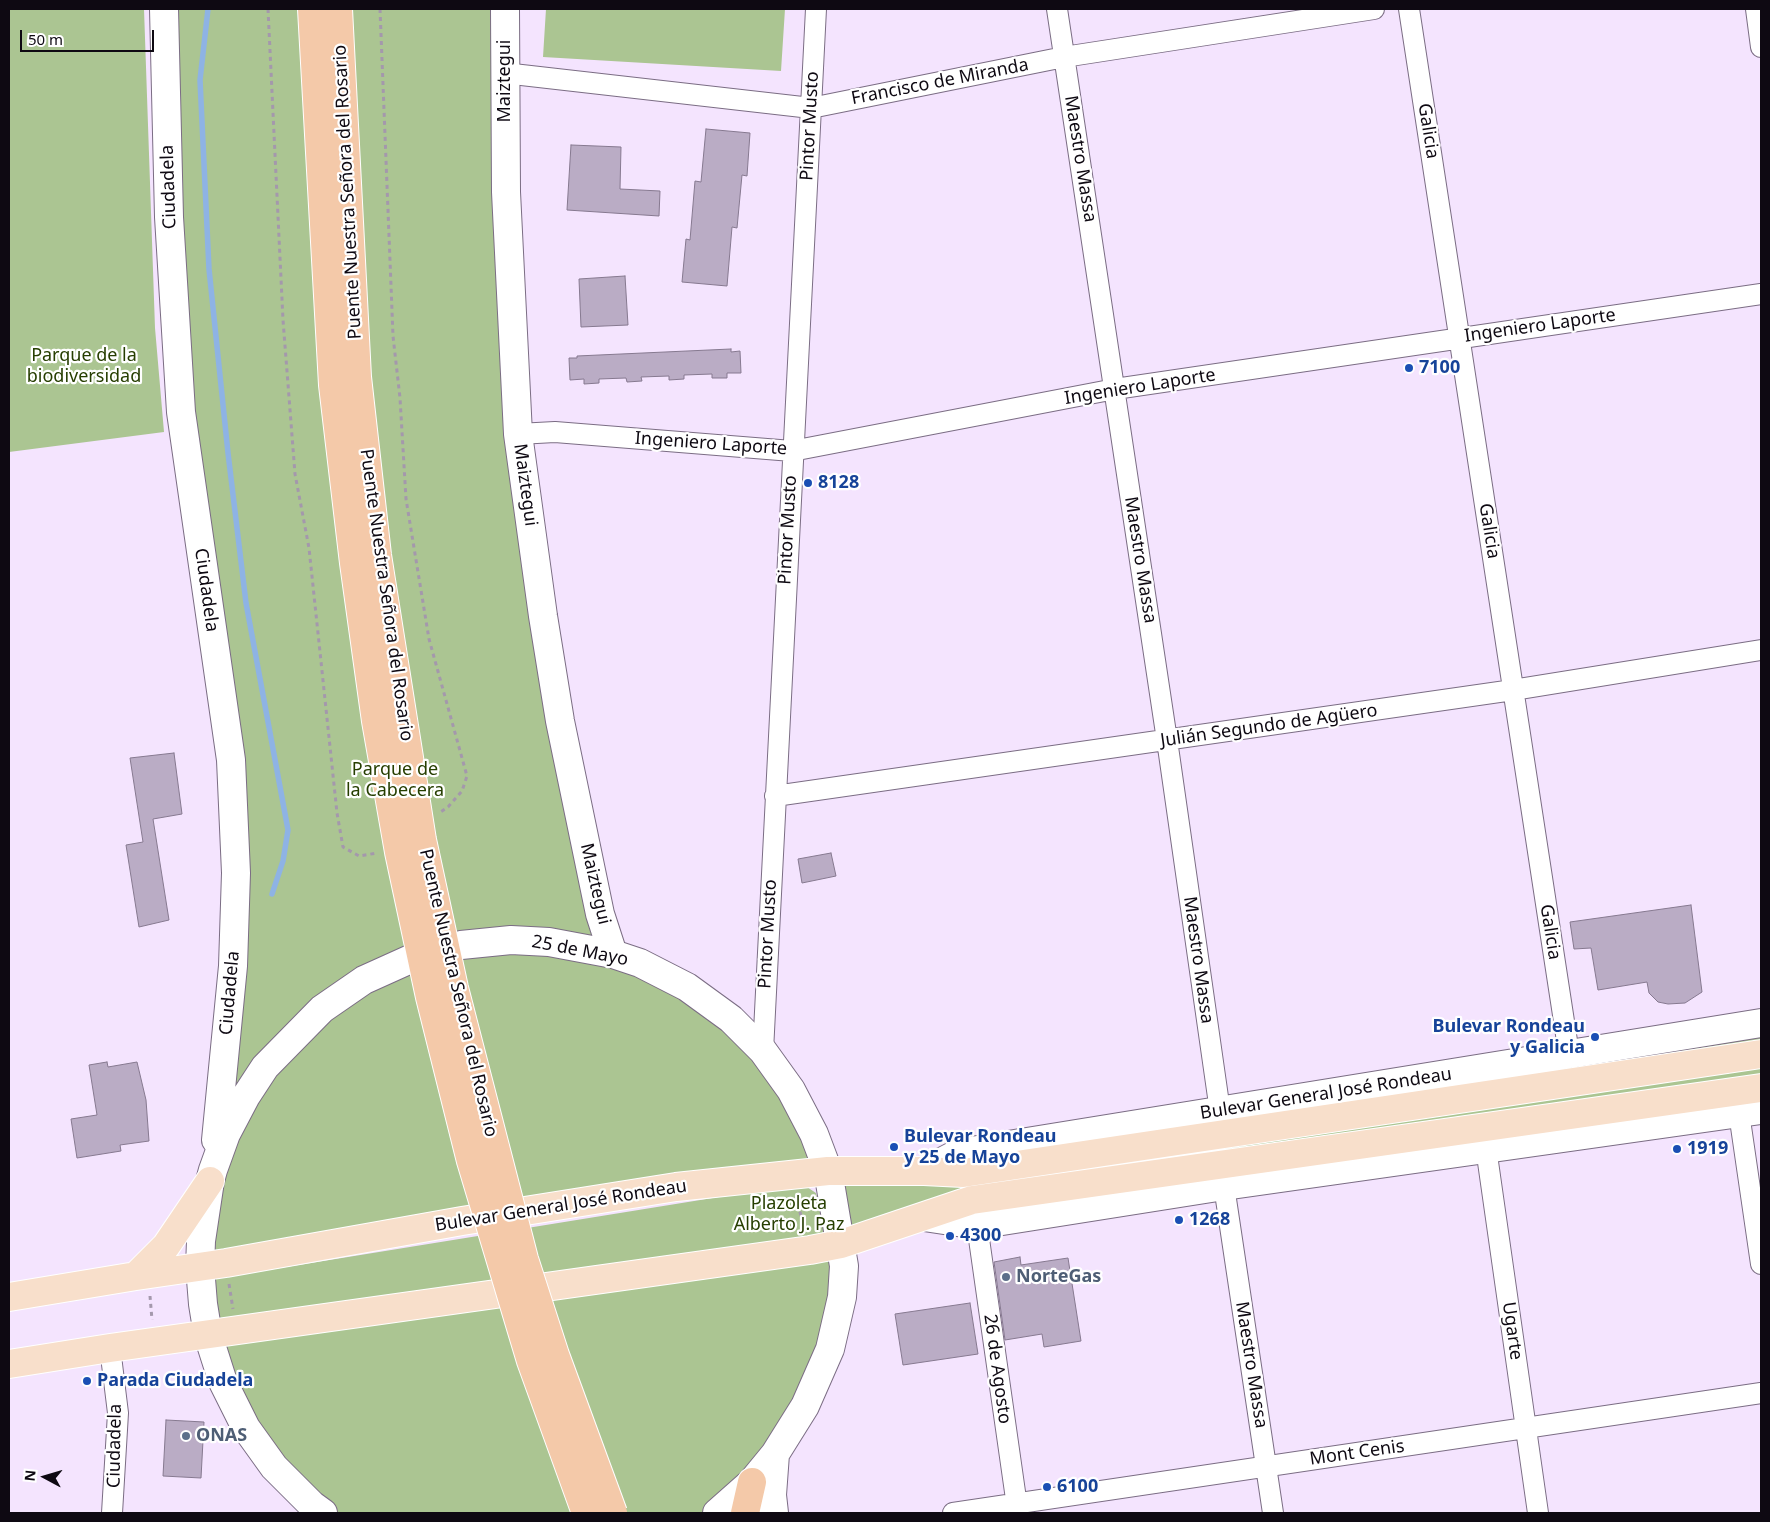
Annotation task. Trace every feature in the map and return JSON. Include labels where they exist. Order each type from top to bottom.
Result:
[{"type":"highway","name":"Puente Nuestra Señora del Rosario","points":[[312,9],[333,385],[354,563],[376,721],[398,843],[430,997],[471,1161],[531,1361],[586,1513]]},
{"type":"highway","name":"Puente Nuestra Señora del Rosario","points":[[338,9],[357,377],[377,555],[422,840],[454,988],[524,1259],[554,1355],[613,1513]]},
{"type":"highway","points":[[745,1513],[752,1482]]},
{"type":"main road","name":"Ciudadela","points":[[164,9],[169,218],[181,412],[231,760],[236,864],[233,966],[212,1176]]},
{"type":"main road","name":"Maiztegui","points":[[505,9],[506,192],[518,434],[542,616],[560,721],[600,914],[613,954]]},
{"type":"main road","name":"25 de Mayo","points":[[322,1513],[274,1467],[246,1428],[223,1382],[208,1335],[200,1267],[201,1241],[212,1176],[226,1134],[246,1096],[265,1067],[322,1009],[364,980],[415,958],[461,945],[511,940],[549,942],[613,954],[640,963],[687,987],[731,1019],[762,1051],[791,1090],[814,1134],[828,1171],[844,1266],[842,1297],[830,1349],[805,1406],[775,1454],[752,1482],[717,1513]]},
{"type":"main road","name":"Bulevar General José Rondeau","points":[[924,1171],[959,1153],[1761,1023]]},
{"type":"main road","name":"Bulevar General José Rondeau","points":[[9,1297],[143,1282],[200,1267],[462,1221],[676,1187],[828,1171],[963,1173],[1761,1054]]},
{"type":"main road","points":[[9,1364],[110,1348],[810,1250],[841,1244],[972,1200],[1761,1088]]},
{"type":"main road","points":[[924,1217],[977,1225],[1224,1186],[1750,1112]]},
{"type":"main road","points":[[143,1282],[212,1176]]},
{"type":"main road","points":[[774,1513],[772,1495],[775,1454]]},
{"type":"street","name":"Pintor Musto","points":[[762,1051],[816,9]]},
{"type":"street","name":"Maestro Massa","points":[[1057,9],[1167,740],[1220,1111]]},
{"type":"street","name":"Francisco de Miranda","points":[[504,73],[811,108],[1064,56],[1374,9]]},
{"type":"street","name":"Galicia","points":[[1409,9],[1569,1054]]},
{"type":"street","points":[[1756,9],[1761,47]]},
{"type":"street","name":"Ingeniero Laporte","points":[[518,434],[555,432],[792,451],[1115,389],[1761,294]]},
{"type":"street","name":"Julián Segundo de Agüero","points":[[775,796],[1513,690],[1761,650]]},
{"type":"street","points":[[1750,1112],[1761,1264]]},
{"type":"street","name":"Ugarte","points":[[1486,1148],[1538,1513]]},
{"type":"street","name":"Maestro Massa","points":[[1224,1186],[1273,1513]]},
{"type":"street","name":"26 de Agosto","points":[[977,1225],[1017,1508]]},
{"type":"street","name":"Ciudadela","points":[[110,1348],[118,1413],[112,1513]]},
{"type":"street","name":"Mont Cenis","points":[[953,1513],[1017,1508],[1266,1466],[1761,1393]]},
{"type":"path","points":[[796,1194],[805,1232]]},
{"type":"path","points":[[228,1276],[233,1313]]},
{"type":"path","points":[[143,1282],[153,1325]]},
{"type":"green space","name":"Parque de la biodiversidad","points":[[9,9],[144,9],[155,328],[164,432],[9,452]]},
{"type":"green space","name":"Parque de la Cabecera","points":[[164,9],[505,9],[518,434],[613,954],[731,1019],[828,1171],[924,1171],[1761,1023],[1761,1110],[924,1217],[841,1244],[828,1172],[200,1267],[236,873],[201,555]]},
{"type":"green space","points":[[546,9],[785,9],[781,71],[543,57]]},
{"type":"green space","name":"Plazoleta Alberto J. Paz","points":[[793,1185],[807,1187],[816,1193],[823,1224],[823,1232],[817,1238],[215,1322],[212,1279]]},
{"type":"green space","points":[[841,1244],[842,1297],[775,1454],[774,1513],[323,1513],[274,1467],[208,1335]]},
{"type":"building","points":[[706,129],[750,133],[747,176],[742,175],[737,228],[732,227],[727,286],[682,282],[686,239],[690,240],[695,181],[701,182]]},
{"type":"building","points":[[571,145],[621,147],[620,189],[660,191],[659,216],[567,210]]},
{"type":"building","points":[[625,276],[628,325],[581,327],[579,279]]},
{"type":"building","points":[[731,349],[731,352],[740,351],[741,373],[727,373],[727,378],[712,378],[712,374],[684,375],[684,379],[669,380],[669,376],[641,377],[642,381],[627,382],[626,378],[599,379],[599,383],[584,384],[584,379],[570,380],[569,358],[577,358],[577,356]]},
{"type":"building","points":[[174,753],[182,814],[153,819],[169,920],[139,927],[126,845],[143,842],[130,758]]},
{"type":"building","points":[[831,853],[836,876],[802,883],[798,859]]},
{"type":"building","points":[[1691,905],[1702,992],[1685,1003],[1668,1004],[1658,1002],[1649,993],[1647,982],[1598,990],[1591,948],[1574,949],[1570,922]]},
{"type":"building","points":[[107,1062],[108,1067],[137,1062],[146,1100],[149,1141],[120,1145],[121,1151],[77,1158],[71,1119],[97,1115],[89,1065]]},
{"type":"building","points":[[1020,1257],[1021,1265],[1068,1258],[1081,1341],[1044,1347],[1042,1334],[1005,1340],[994,1262]]},
{"type":"building","points":[[970,1303],[978,1354],[903,1365],[895,1314]]},
{"type":"building","points":[[166,1420],[204,1422],[201,1478],[163,1476]]},
{"type":"waterway","points":[[208,9],[200,80],[209,269],[246,603],[288,830],[283,861],[272,894]]},
{"type":"place","name":"7100","points":[[1409,368]]},
{"type":"place","name":"8128","points":[[808,483]]},
{"type":"place","name":"Bulevar Rondeau y Galicia","points":[[1595,1037]]},
{"type":"place","name":"Bulevar Rondeau y 25 de Mayo","points":[[894,1147]]},
{"type":"place","name":"1919","points":[[1677,1149]]},
{"type":"place","name":"1268","points":[[1179,1220]]},
{"type":"place","name":"4300","points":[[950,1236]]},
{"type":"place","name":"NorteGas","points":[[1006,1277]]},
{"type":"place","name":"Parada Ciudadela","points":[[87,1381]]},
{"type":"place","name":"ONAS","points":[[186,1436]]},
{"type":"place","name":"6100","points":[[1047,1487]]}]
